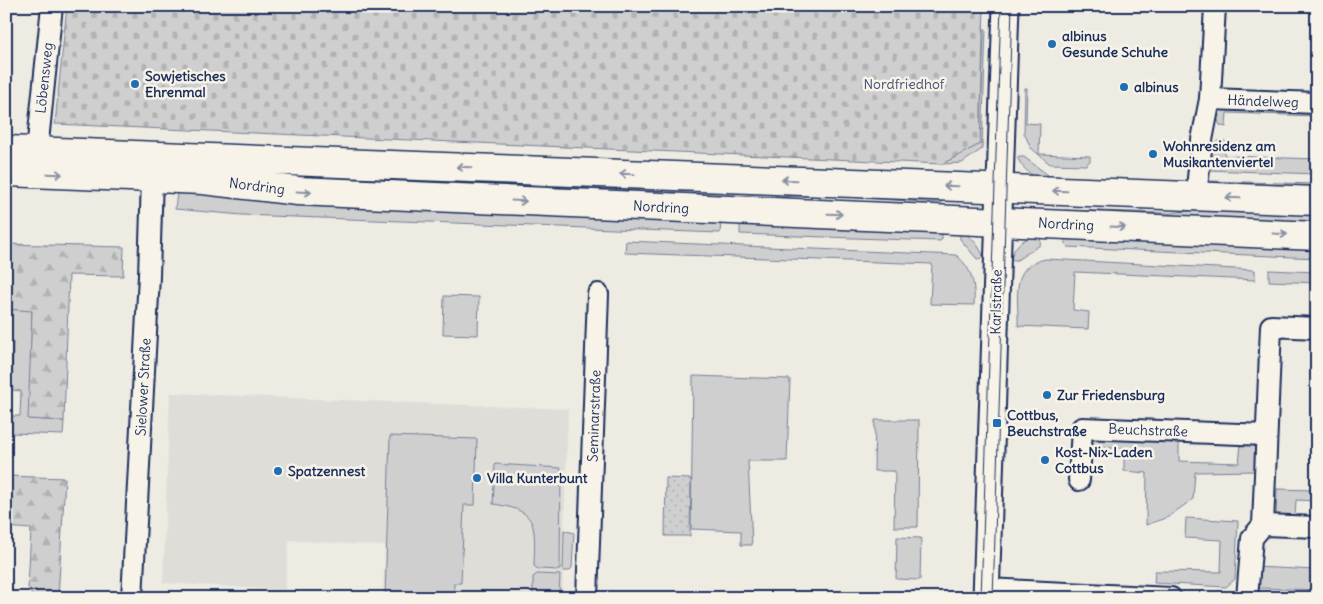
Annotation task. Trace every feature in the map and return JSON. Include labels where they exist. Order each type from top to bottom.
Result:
[{"type":"main road","name":"Nordring","points":[[6,150],[1317,201]]},
{"type":"main road","name":"Nordring","points":[[6,172],[203,180],[298,191],[1317,236]]},
{"type":"street","name":"Löbensweg","points":[[37,151],[52,6]]},
{"type":"street","name":"Karlstraße","points":[[986,593],[1006,6]]},
{"type":"street","name":"Händelweg","points":[[1196,197],[1202,140],[1210,100],[1215,6]]},
{"type":"street","name":"Händelweg","points":[[1210,100],[1317,104]]},
{"type":"street","name":"Sielower Straße","points":[[132,598],[149,276],[152,177]]},
{"type":"street","name":"Seminarstraße","points":[[588,598],[598,294]]},
{"type":"street","points":[[1247,598],[1252,538],[1263,525],[1271,326],[1317,328]]},
{"type":"street","name":"Beuchstraße","points":[[1079,480],[1082,428],[1266,435]]},
{"type":"street","points":[[1263,525],[1317,527]]},
{"type":"street","points":[[986,593],[1171,598]]},
{"type":"shaded area","points":[[170,393],[568,409],[562,598],[383,598],[385,546],[289,540],[285,590],[163,583]]},
{"type":"green space","name":"Nordfriedhof","points":[[67,6],[984,6],[980,144],[942,164],[55,124]]},
{"type":"green space","points":[[984,29],[986,29],[982,149],[962,163],[942,164],[980,144]]},
{"type":"green space","points":[[1025,88],[1027,88],[1026,123],[1040,124],[1039,154],[1090,156],[1090,161],[1086,165],[1050,164],[1031,148],[1024,133]]},
{"type":"green space","points":[[1221,105],[1317,109],[1317,116],[1227,113],[1226,127],[1220,125],[1217,117],[1217,112]]},
{"type":"green space","points":[[1218,141],[1225,141],[1225,156],[1317,159],[1317,174],[1207,170],[1211,146]]},
{"type":"green space","points":[[1017,157],[1024,157],[1048,175],[1047,181],[1029,173]]},
{"type":"green space","points":[[188,162],[943,195],[942,203],[818,196],[769,197],[744,200],[309,184]]},
{"type":"green space","points":[[1208,181],[1317,184],[1317,191],[1213,187]]},
{"type":"green space","points":[[180,189],[721,222],[720,233],[242,215],[175,209],[177,193]]},
{"type":"green space","points":[[1215,208],[1317,211],[1317,226],[1064,216],[1064,210],[1171,213]]},
{"type":"green space","points":[[740,223],[942,231],[942,239],[940,241],[740,234]]},
{"type":"green space","points":[[960,231],[975,242],[984,258],[977,259],[960,239]]},
{"type":"green space","points":[[1032,236],[1041,236],[1040,245],[1017,260],[1011,260],[1013,251],[1018,245]]},
{"type":"green space","points":[[1065,238],[1317,247],[1317,258],[1068,247],[1065,244]]},
{"type":"green space","points":[[626,241],[956,255],[962,260],[972,277],[974,305],[930,304],[932,264],[625,253]]},
{"type":"green space","points":[[6,244],[124,247],[123,276],[69,275],[64,421],[28,419],[32,311],[6,309]]},
{"type":"green space","points":[[1046,259],[1255,270],[1255,280],[1075,272],[1073,310],[1089,312],[1088,329],[1018,326],[1018,294],[1021,275],[1034,262]]},
{"type":"green space","points":[[1269,270],[1317,272],[1317,283],[1269,281]]},
{"type":"green space","points":[[444,296],[479,297],[478,335],[443,334]]},
{"type":"green space","points":[[6,309],[32,310],[29,419],[64,421],[63,435],[12,433],[12,416],[20,416],[21,391],[12,390],[13,343],[6,342]]},
{"type":"green space","points":[[693,376],[790,379],[787,461],[748,461],[752,545],[741,545],[741,531],[691,529]]},
{"type":"green space","points":[[875,420],[919,420],[918,527],[894,527],[895,471],[874,471]]},
{"type":"green space","points":[[1317,421],[1317,501],[1296,500],[1295,518],[1276,518],[1277,489],[1314,490]]},
{"type":"green space","points":[[1098,434],[1179,437],[1179,461],[1239,463],[1241,444],[1254,445],[1258,453],[1257,471],[1195,472],[1193,499],[1168,517],[1146,525],[1147,473],[1124,471],[1124,448],[1098,448],[1092,441]]},
{"type":"green space","points":[[390,436],[477,439],[475,505],[464,505],[461,583],[454,583],[454,598],[385,598]]},
{"type":"green space","points":[[495,464],[561,468],[560,570],[538,569],[534,566],[534,530],[531,522],[519,510],[493,504]]},
{"type":"green space","points":[[6,476],[65,478],[58,598],[33,598],[28,587],[31,529],[6,527]]},
{"type":"green space","points":[[666,478],[691,479],[690,536],[665,536]]},
{"type":"green space","points":[[1186,518],[1238,521],[1235,579],[1226,587],[1154,583],[1155,571],[1221,572],[1222,540],[1185,538]]},
{"type":"green space","points":[[564,530],[574,533],[572,568],[569,571],[563,571]]},
{"type":"green space","points":[[897,537],[921,538],[920,580],[896,579]]},
{"type":"green space","points":[[1255,567],[1317,570],[1317,590],[1259,588],[1254,582]]},
{"type":"green space","points":[[537,574],[560,575],[559,598],[533,598],[533,577]]},
{"type":"tram line","points":[[981,598],[1001,6]]},
{"type":"tram line","points":[[993,598],[1012,6]]},
{"type":"place","name":"albinus Gesunde Schuhe","points":[[1052,44]]},
{"type":"place","name":"Sowjetisches Ehrenmal","points":[[135,84]]},
{"type":"place","name":"albinus","points":[[1124,87]]},
{"type":"place","name":"Wohnresidenz am Musikantenviertel","points":[[1153,154]]},
{"type":"place","name":"Zur Friedensburg","points":[[1047,395]]},
{"type":"place","name":"Cottbus, Beuchstraße","points":[[997,423]]},
{"type":"place","name":"Kost-Nix-Laden Cottbus","points":[[1045,460]]},
{"type":"place","name":"Spatzennest","points":[[278,471]]},
{"type":"place","name":"Villa Kunterbunt","points":[[477,478]]}]
